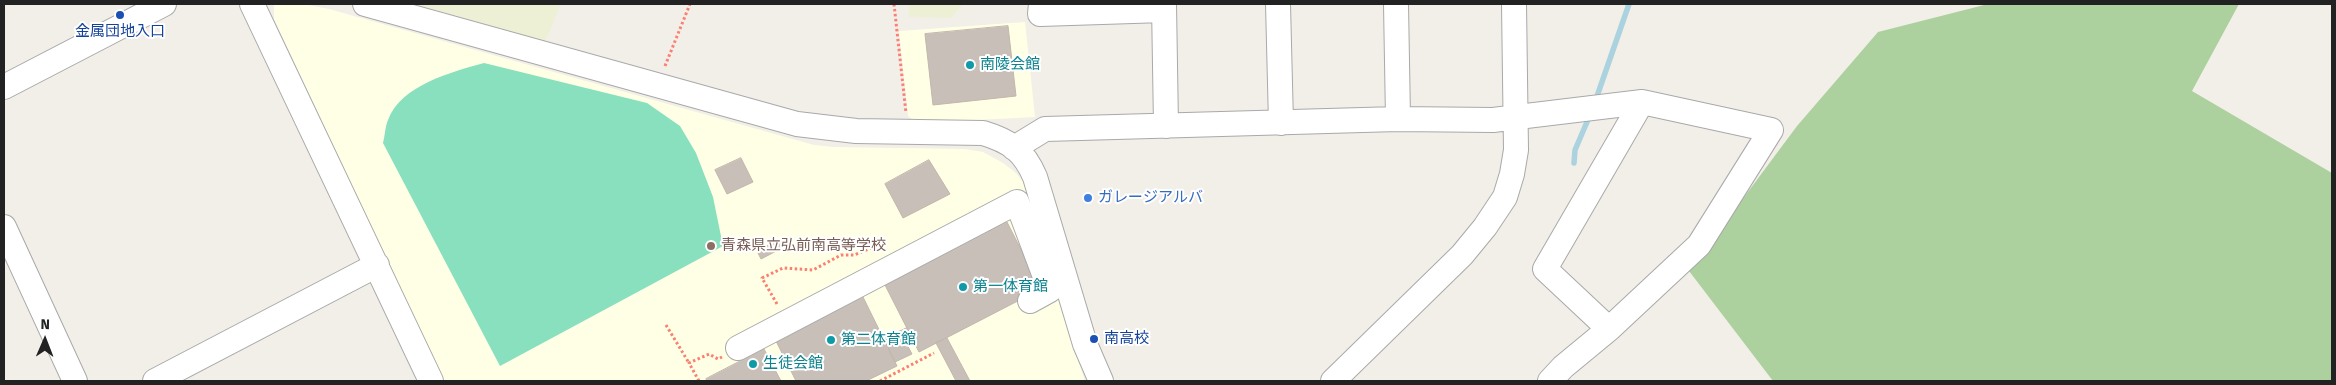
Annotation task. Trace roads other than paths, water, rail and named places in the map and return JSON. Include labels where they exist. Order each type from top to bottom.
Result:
[{"type":"street","points":[[4,87],[164,4]]},
{"type":"street","points":[[252,4],[431,381]]},
{"type":"street","points":[[365,4],[797,124],[856,131],[983,133],[1001,138],[1028,160],[1036,177],[1050,290],[1030,301]]},
{"type":"street","points":[[1041,4],[1040,14],[1164,7],[1166,126]]},
{"type":"street","points":[[1278,4],[1281,123]]},
{"type":"street","points":[[1396,4],[1398,119]]},
{"type":"street","points":[[1333,381],[1462,255],[1505,197],[1512,174],[1516,150],[1514,4]]},
{"type":"street","points":[[1014,148],[1045,129],[1398,119],[1493,120],[1642,102],[1771,130],[1698,245],[1609,329],[1563,366],[1550,381]]},
{"type":"street","points":[[1609,329],[1545,269],[1642,102]]},
{"type":"street","points":[[738,348],[1017,202],[1044,244],[1101,381]]},
{"type":"street","points":[[4,227],[75,381]]},
{"type":"street","points":[[155,381],[377,265]]},
{"type":"waterway","points":[[1595,102],[1629,4]]},
{"type":"waterway","points":[[1574,163],[1575,150],[1590,115]]},
{"type":"place","name":"金属団地入口","points":[[120,15]]},
{"type":"place","name":"南陵会館","points":[[970,65]]},
{"type":"place","name":"ガレージアルバ","points":[[1088,198]]},
{"type":"place","name":"青森県立弘前南高等学校","points":[[711,246]]},
{"type":"place","name":"第一体育館","points":[[963,287]]},
{"type":"place","name":"南高校","points":[[1094,339]]},
{"type":"place","name":"第二体育館","points":[[831,340]]},
{"type":"place","name":"生徒会館","points":[[753,364]]}]
